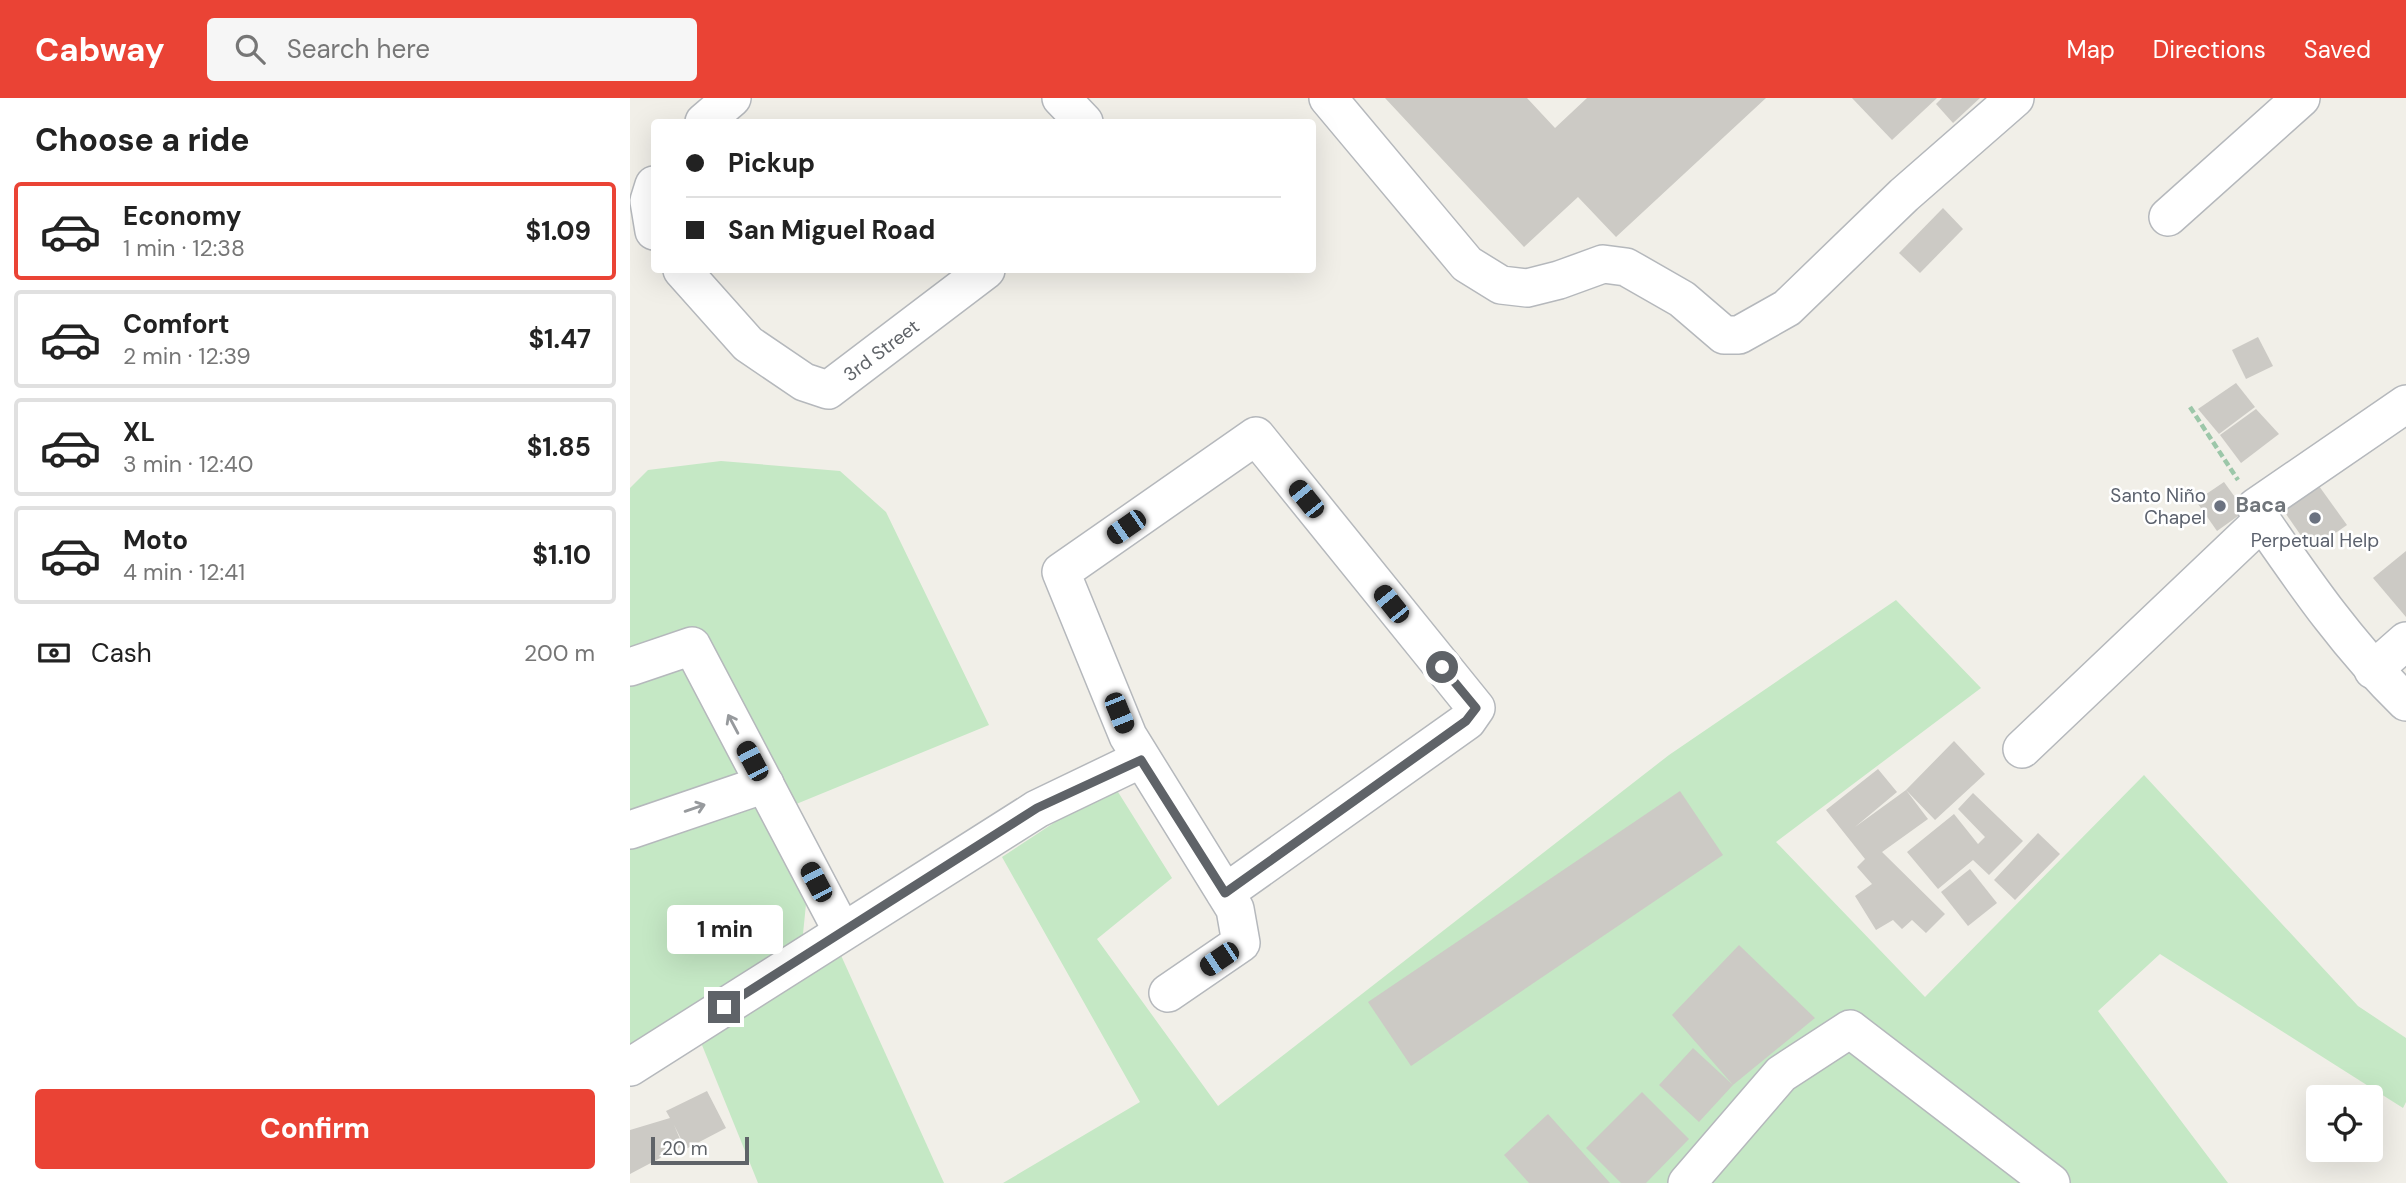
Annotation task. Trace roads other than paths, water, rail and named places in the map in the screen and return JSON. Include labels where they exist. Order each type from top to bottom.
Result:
[{"type":"street","points":[[708,119],[732,98]]},
{"type":"street","points":[[1061,98],[1081,119]]},
{"type":"street","points":[[1328,98],[1467,264],[1501,285],[1527,288],[1604,264],[1626,267],[1682,299],[1724,335],[1739,335],[1787,308],[1904,195],[2015,98]]},
{"type":"street","points":[[2168,217],[2301,98]]},
{"type":"street","points":[[651,195],[651,213]]},
{"type":"street","name":"3rd Street","points":[[685,273],[748,344],[804,382],[828,390],[982,273]]},
{"type":"street","points":[[2022,749],[2259,514],[2406,404]]},
{"type":"street","points":[[1168,993],[1241,943],[1234,909],[1128,736],[1061,572],[1256,436],[1476,708],[1466,721],[1225,893]]},
{"type":"street","points":[[2259,514],[2320,606],[2373,670],[2406,702]]},
{"type":"street","points":[[2373,670],[2406,641]]},
{"type":"street","points":[[630,667],[692,646],[842,931]]},
{"type":"street","points":[[630,1067],[1037,808],[1141,760]]},
{"type":"street","points":[[630,830],[765,784]]},
{"type":"street","points":[[1687,1183],[1781,1074],[1850,1029],[2051,1183]]},
{"type":"place","name":"Santo Niño Chapel","points":[[2220,506]]},
{"type":"place","name":"Perpetual Help","points":[[2315,518]]},
{"type":"district","name":"Baca","points":[[2261,505]]}]
